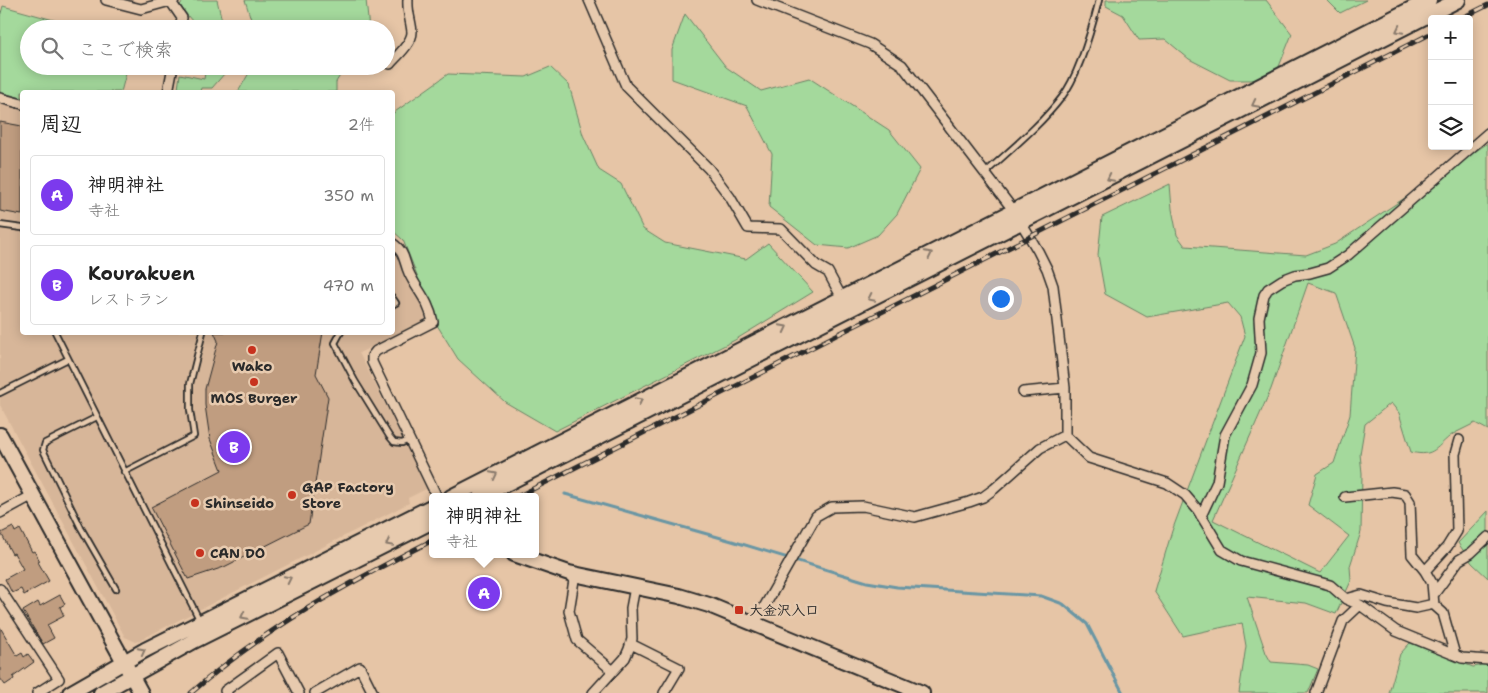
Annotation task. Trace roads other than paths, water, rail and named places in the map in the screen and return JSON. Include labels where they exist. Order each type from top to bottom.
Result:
[{"type":"street","points":[[110,0],[141,9],[172,1],[182,20]]},
{"type":"street","points":[[395,58],[405,47],[412,34],[408,13],[408,0]]},
{"type":"street","points":[[589,0],[626,86],[709,169],[730,197],[748,228],[781,229],[816,265],[828,272],[842,298]]},
{"type":"street","points":[[757,0],[870,44],[902,65],[1014,211],[1038,251],[1053,286],[1065,388],[1065,435],[1089,458],[1167,483],[1185,495],[1201,516],[1222,550],[1241,561],[1330,585],[1346,599],[1360,605],[1396,631],[1462,658],[1488,660]]},
{"type":"street","points":[[458,493],[1429,0]]},
{"type":"street","points":[[488,493],[1458,0]]},
{"type":"street","points":[[168,90],[171,75]]},
{"type":"street","points":[[0,98],[20,103]]},
{"type":"street","points":[[1201,516],[1217,482],[1226,434],[1252,385],[1261,353],[1259,318],[1264,295],[1268,289],[1282,280],[1296,275],[1328,268],[1348,255],[1488,133]]},
{"type":"street","points":[[395,245],[404,256],[409,272],[430,308],[434,322],[376,350],[372,356],[372,362],[435,493]]},
{"type":"street","points":[[1022,392],[1065,388]]},
{"type":"street","points":[[0,435],[141,693]]},
{"type":"street","points":[[755,623],[816,516],[832,507],[862,506],[915,517],[969,502],[983,497],[1040,448],[1065,435]]},
{"type":"street","points":[[1425,571],[1447,547],[1456,531],[1455,454],[1459,440]]},
{"type":"street","points":[[1345,497],[1392,492],[1405,494],[1410,502],[1412,556],[1425,571],[1432,583],[1434,604],[1443,613],[1455,655]]},
{"type":"street","points":[[0,513],[33,495]]},
{"type":"street","points":[[70,693],[123,662],[200,622],[429,508]]},
{"type":"street","points":[[101,693],[203,637],[429,523]]},
{"type":"street","points":[[1434,594],[1460,560],[1488,538]]},
{"type":"street","points":[[526,558],[575,574],[679,596],[755,623],[922,693]]},
{"type":"street","points":[[575,574],[569,612],[577,640],[613,671]]},
{"type":"street","points":[[593,693],[625,658],[632,639],[631,608],[635,587]]},
{"type":"street","points":[[0,588],[59,678],[37,693]]},
{"type":"street","points":[[1346,599],[1361,594],[1387,603],[1416,608],[1434,604]]},
{"type":"street","points":[[1316,693],[1343,621],[1360,605]]},
{"type":"street","points":[[630,644],[679,668],[664,693]]},
{"type":"street","points":[[227,693],[225,691],[278,653],[299,693]]},
{"type":"street","points":[[315,693],[360,668],[373,693]]},
{"type":"lane","points":[[984,173],[1030,132],[1062,96],[1081,57],[1099,0]]},
{"type":"lane","points":[[0,225],[20,228]]},
{"type":"lane","points":[[56,335],[200,622]]},
{"type":"lane","points":[[124,472],[194,436],[190,410],[190,384],[202,335]]},
{"type":"lane","points":[[339,335],[335,343],[355,381],[389,436],[394,442],[402,443],[410,440]]},
{"type":"lane","points":[[0,393],[68,359]]},
{"type":"lane","points":[[97,417],[45,443],[43,450],[81,528],[116,589]]},
{"type":"waterway","points":[[565,494],[732,541],[867,582],[897,587],[1041,596],[1063,604],[1087,624],[1123,693]]},
{"type":"railway","points":[[1468,15],[1488,5]]},
{"type":"railway","points":[[525,493],[1428,35]]},
{"type":"railway","points":[[191,693],[218,670],[276,628],[369,573],[429,542]]},
{"type":"place","name":"Wako","points":[[252,350]]},
{"type":"place","name":"MOS Burger","points":[[254,382]]},
{"type":"place","name":"Kourakuen","points":[[234,447]]},
{"type":"place","name":"GAP Factory Store","points":[[292,495]]},
{"type":"place","name":"Shinseido","points":[[195,503]]},
{"type":"place","name":"CAN DO","points":[[200,553]]},
{"type":"place","name":"神明神社","points":[[484,593]]},
{"type":"place","name":"大金沢入口","points":[[739,610]]}]
